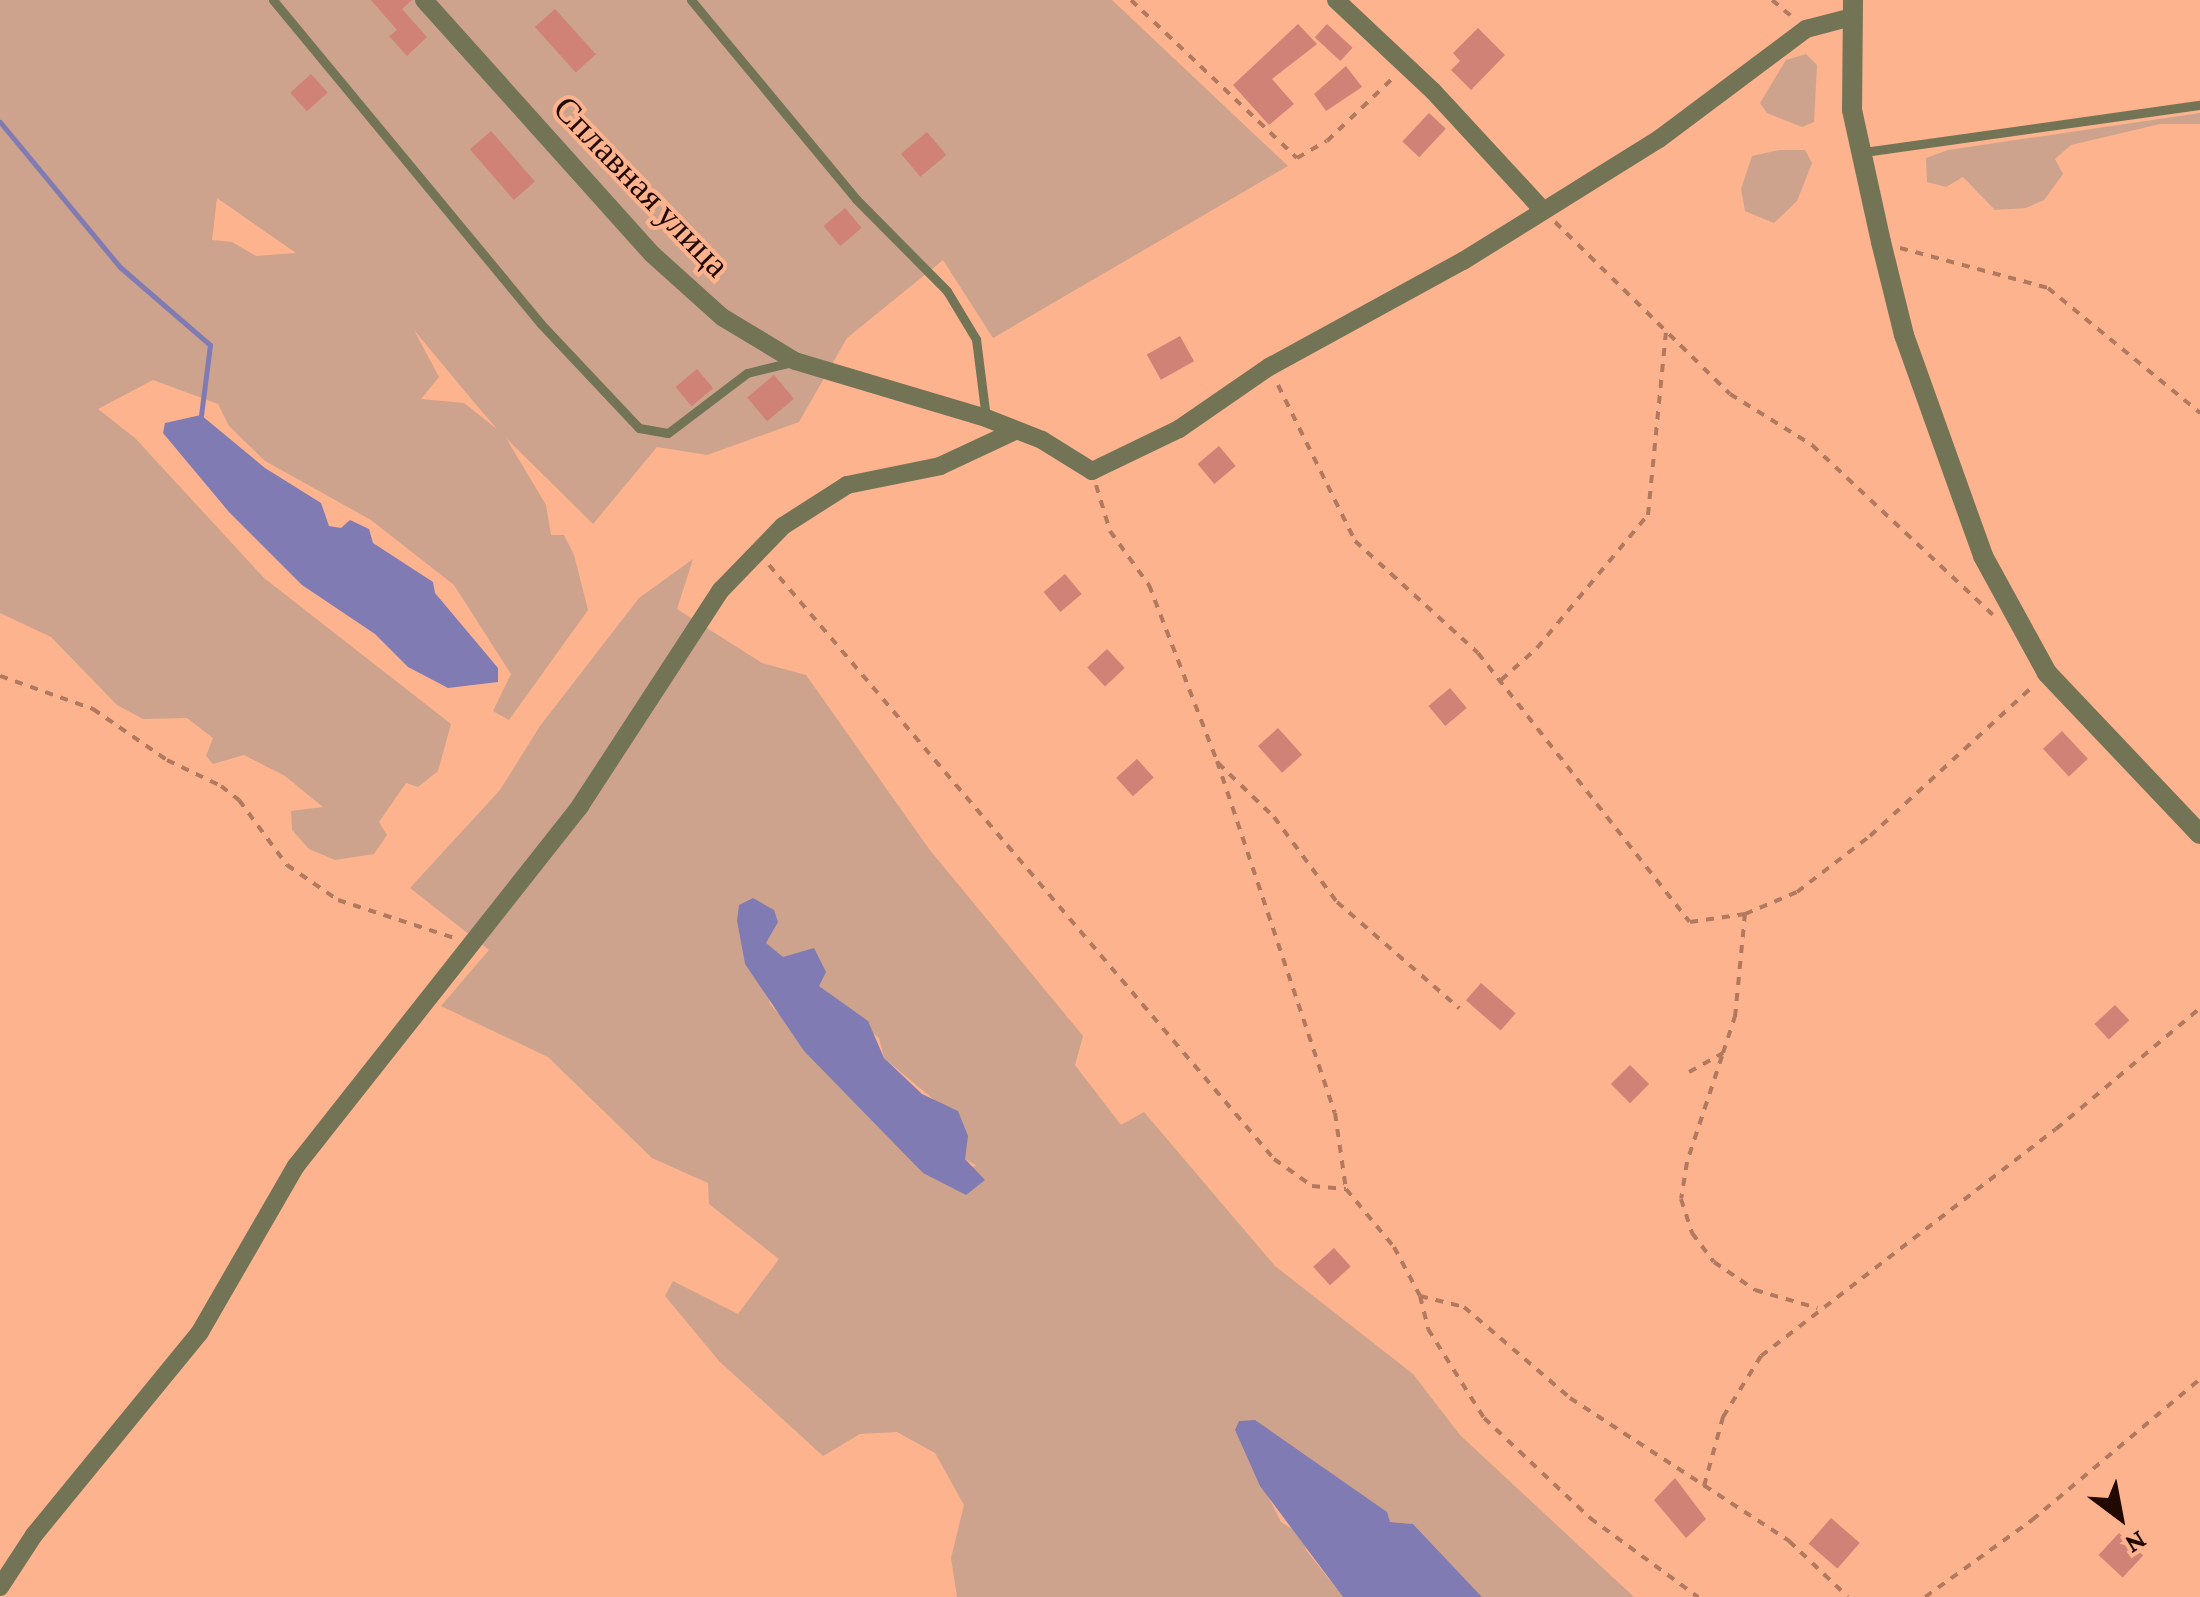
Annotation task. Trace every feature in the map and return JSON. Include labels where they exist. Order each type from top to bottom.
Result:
[{"type":"street","name":"Сплавная улица","points":[[424,0],[652,254],[722,317],[795,361],[986,418],[1092,471]]},
{"type":"street","points":[[1336,0],[1542,208]]},
{"type":"street","points":[[1092,471],[1179,429],[1269,366],[1463,261],[1542,208],[1659,139],[1806,29],[1852,9],[1852,110],[1881,242],[1943,454],[2022,635],[2047,673],[2200,834]]},
{"type":"street","points":[[0,1588],[34,1535],[200,1332],[296,1166],[580,806],[694,624],[783,526],[847,485],[940,466],[1015,430]]},
{"type":"lane","points":[[272,0],[540,324],[639,428],[668,433],[747,373],[795,361]]},
{"type":"lane","points":[[691,0],[856,198],[947,290],[976,339],[986,418]]},
{"type":"lane","points":[[1861,153],[2200,105]]},
{"type":"path","points":[[1131,0],[1297,158],[1327,141],[1405,66]]},
{"type":"path","points":[[1772,0],[1806,29]]},
{"type":"path","points":[[1542,208],[1730,394],[1812,445],[1984,608],[2022,635]]},
{"type":"path","points":[[1881,242],[2048,288],[2200,413]]},
{"type":"path","points":[[1501,680],[1550,634],[1648,516],[1666,330]]},
{"type":"path","points":[[1269,366],[1355,541],[1501,680],[1690,922],[1745,914],[1797,892],[1856,847],[2047,673]]},
{"type":"path","points":[[1092,471],[1110,531],[1149,585],[1217,761],[1335,1112],[1346,1189],[1394,1248],[1420,1296],[1428,1329],[1484,1418],[1590,1518],[1698,1597]]},
{"type":"path","points":[[758,552],[1274,1159],[1312,1186],[1346,1189]]},
{"type":"path","points":[[0,676],[93,709],[167,760],[221,786],[239,800],[287,865],[338,900],[473,944]]},
{"type":"path","points":[[1217,761],[1274,817],[1337,902],[1458,1008]]},
{"type":"path","points":[[1745,914],[1736,1017],[1687,1162],[1681,1200],[1692,1232],[1714,1262],[1755,1290],[1817,1308]]},
{"type":"path","points":[[1704,1486],[1723,1417],[1760,1356],[1817,1308],[2056,1129],[2200,1008]]},
{"type":"path","points":[[1689,1072],[1723,1053]]},
{"type":"path","points":[[1420,1296],[1464,1307],[1570,1398],[1790,1542],[1848,1597]]},
{"type":"path","points":[[1925,1597],[2046,1510],[2200,1378]]},
{"type":"shaded area","points":[[0,0],[1112,0],[1288,166],[993,338],[943,260],[847,338],[799,422],[707,455],[657,447],[593,524],[506,438],[546,505],[551,535],[564,535],[574,555],[588,610],[509,720],[493,711],[511,674],[454,585],[371,520],[265,461],[229,426],[218,404],[153,380],[98,409],[135,438],[264,578],[451,724],[438,771],[418,787],[406,783],[379,822],[387,835],[374,854],[335,860],[309,849],[292,830],[291,811],[323,807],[285,776],[244,755],[213,764],[206,756],[213,738],[187,718],[143,719],[117,705],[51,637],[0,613]],"holes":[[[217,198],[296,253],[256,256],[232,242],[212,240]],[[414,330],[473,401],[497,429],[464,403],[421,399],[439,377]]]},
{"type":"shaded area","points":[[1806,54],[1817,65],[1814,122],[1802,127],[1767,113],[1760,103],[1786,60]]},
{"type":"shaded area","points":[[2200,113],[2200,124],[2160,124],[2071,145],[2055,159],[2063,174],[2044,200],[2026,208],[1995,210],[1963,177],[1946,187],[1927,182],[1926,158],[1948,150]]},
{"type":"shaded area","points":[[1805,150],[1812,163],[1797,201],[1774,223],[1745,211],[1741,189],[1752,156]]},
{"type":"shaded area","points":[[201,415],[265,468],[321,503],[329,526],[341,528],[350,520],[369,529],[373,543],[433,582],[435,593],[498,668],[498,682],[448,688],[408,667],[375,634],[302,585],[229,512],[163,433],[165,423]]},
{"type":"shaded area","points":[[693,559],[677,609],[762,663],[806,675],[929,849],[1083,1036],[1075,1065],[1121,1125],[1144,1112],[1275,1266],[1413,1374],[1460,1435],[1634,1597],[1482,1597],[1413,1524],[1390,1522],[1235,1430],[1281,1522],[1302,1535],[1306,1550],[1343,1597],[957,1597],[951,1558],[964,1505],[935,1453],[897,1432],[860,1434],[823,1456],[719,1361],[665,1296],[673,1281],[738,1314],[779,1259],[709,1204],[708,1183],[652,1158],[548,1057],[441,1006],[489,950],[410,888],[500,790],[540,726],[639,598]],"holes":[[[737,921],[879,1038],[884,1058],[945,1109],[965,1159],[977,1166],[923,1173],[770,1004],[766,985],[745,964]]]},
{"type":"shaded area","points":[[753,898],[774,910],[778,922],[766,943],[783,957],[814,948],[826,972],[819,986],[868,1021],[884,1058],[922,1094],[958,1111],[968,1136],[965,1159],[985,1180],[966,1195],[923,1173],[804,1051],[745,964],[737,921],[739,905]]},
{"type":"shaded area","points":[[1255,1420],[1387,1512],[1390,1522],[1413,1524],[1482,1597],[1343,1597],[1260,1486],[1235,1430],[1239,1421]]},
{"type":"building","points":[[371,0],[412,0],[402,9],[427,37],[407,56],[389,36],[397,30]]},
{"type":"building","points":[[555,9],[596,54],[576,72],[535,27]]},
{"type":"building","points":[[1298,24],[1317,44],[1272,79],[1294,104],[1269,125],[1233,85]]},
{"type":"building","points":[[1327,24],[1353,48],[1340,61],[1315,37]]},
{"type":"building","points":[[1478,28],[1505,55],[1471,90],[1451,70],[1460,61],[1453,53]]},
{"type":"building","points":[[1346,66],[1362,87],[1326,111],[1314,94]]},
{"type":"building","points":[[311,74],[328,93],[307,111],[290,93]]},
{"type":"building","points":[[1429,113],[1446,129],[1419,157],[1402,142]]},
{"type":"building","points":[[491,131],[535,182],[514,200],[470,149]]},
{"type":"building","points":[[927,132],[946,155],[920,177],[901,154]]},
{"type":"building","points":[[845,208],[862,228],[840,246],[824,226]]},
{"type":"building","points":[[1180,336],[1194,361],[1161,380],[1147,354]]},
{"type":"building","points":[[697,369],[713,388],[692,406],[676,387]]},
{"type":"building","points":[[774,375],[794,399],[767,421],[747,397]]},
{"type":"building","points":[[1219,446],[1236,466],[1214,484],[1198,464]]},
{"type":"building","points":[[1065,574],[1082,594],[1060,612],[1044,592]]},
{"type":"building","points":[[1107,649],[1125,668],[1105,686],[1087,667]]},
{"type":"building","points":[[1450,688],[1467,708],[1445,726],[1429,706]]},
{"type":"building","points":[[1278,728],[1302,755],[1282,773],[1258,746]]},
{"type":"building","points":[[2062,731],[2088,759],[2069,777],[2043,749]]},
{"type":"building","points":[[1137,759],[1154,778],[1133,796],[1116,778]]},
{"type":"building","points":[[1481,983],[1516,1013],[1501,1031],[1466,1000]]},
{"type":"building","points":[[2115,1005],[2129,1020],[2109,1039],[2095,1024]]},
{"type":"building","points":[[1630,1065],[1649,1084],[1630,1103],[1611,1084]]},
{"type":"building","points":[[1334,1248],[1351,1267],[1330,1285],[1313,1267]]},
{"type":"building","points":[[1675,1478],[1706,1519],[1686,1538],[1654,1500]]},
{"type":"building","points":[[1831,1518],[1860,1543],[1837,1569],[1809,1544]]},
{"type":"building","points":[[2119,1533],[2143,1556],[2123,1577],[2099,1555]]},
{"type":"waterway","points":[[0,122],[120,267],[210,345],[201,415]]}]
